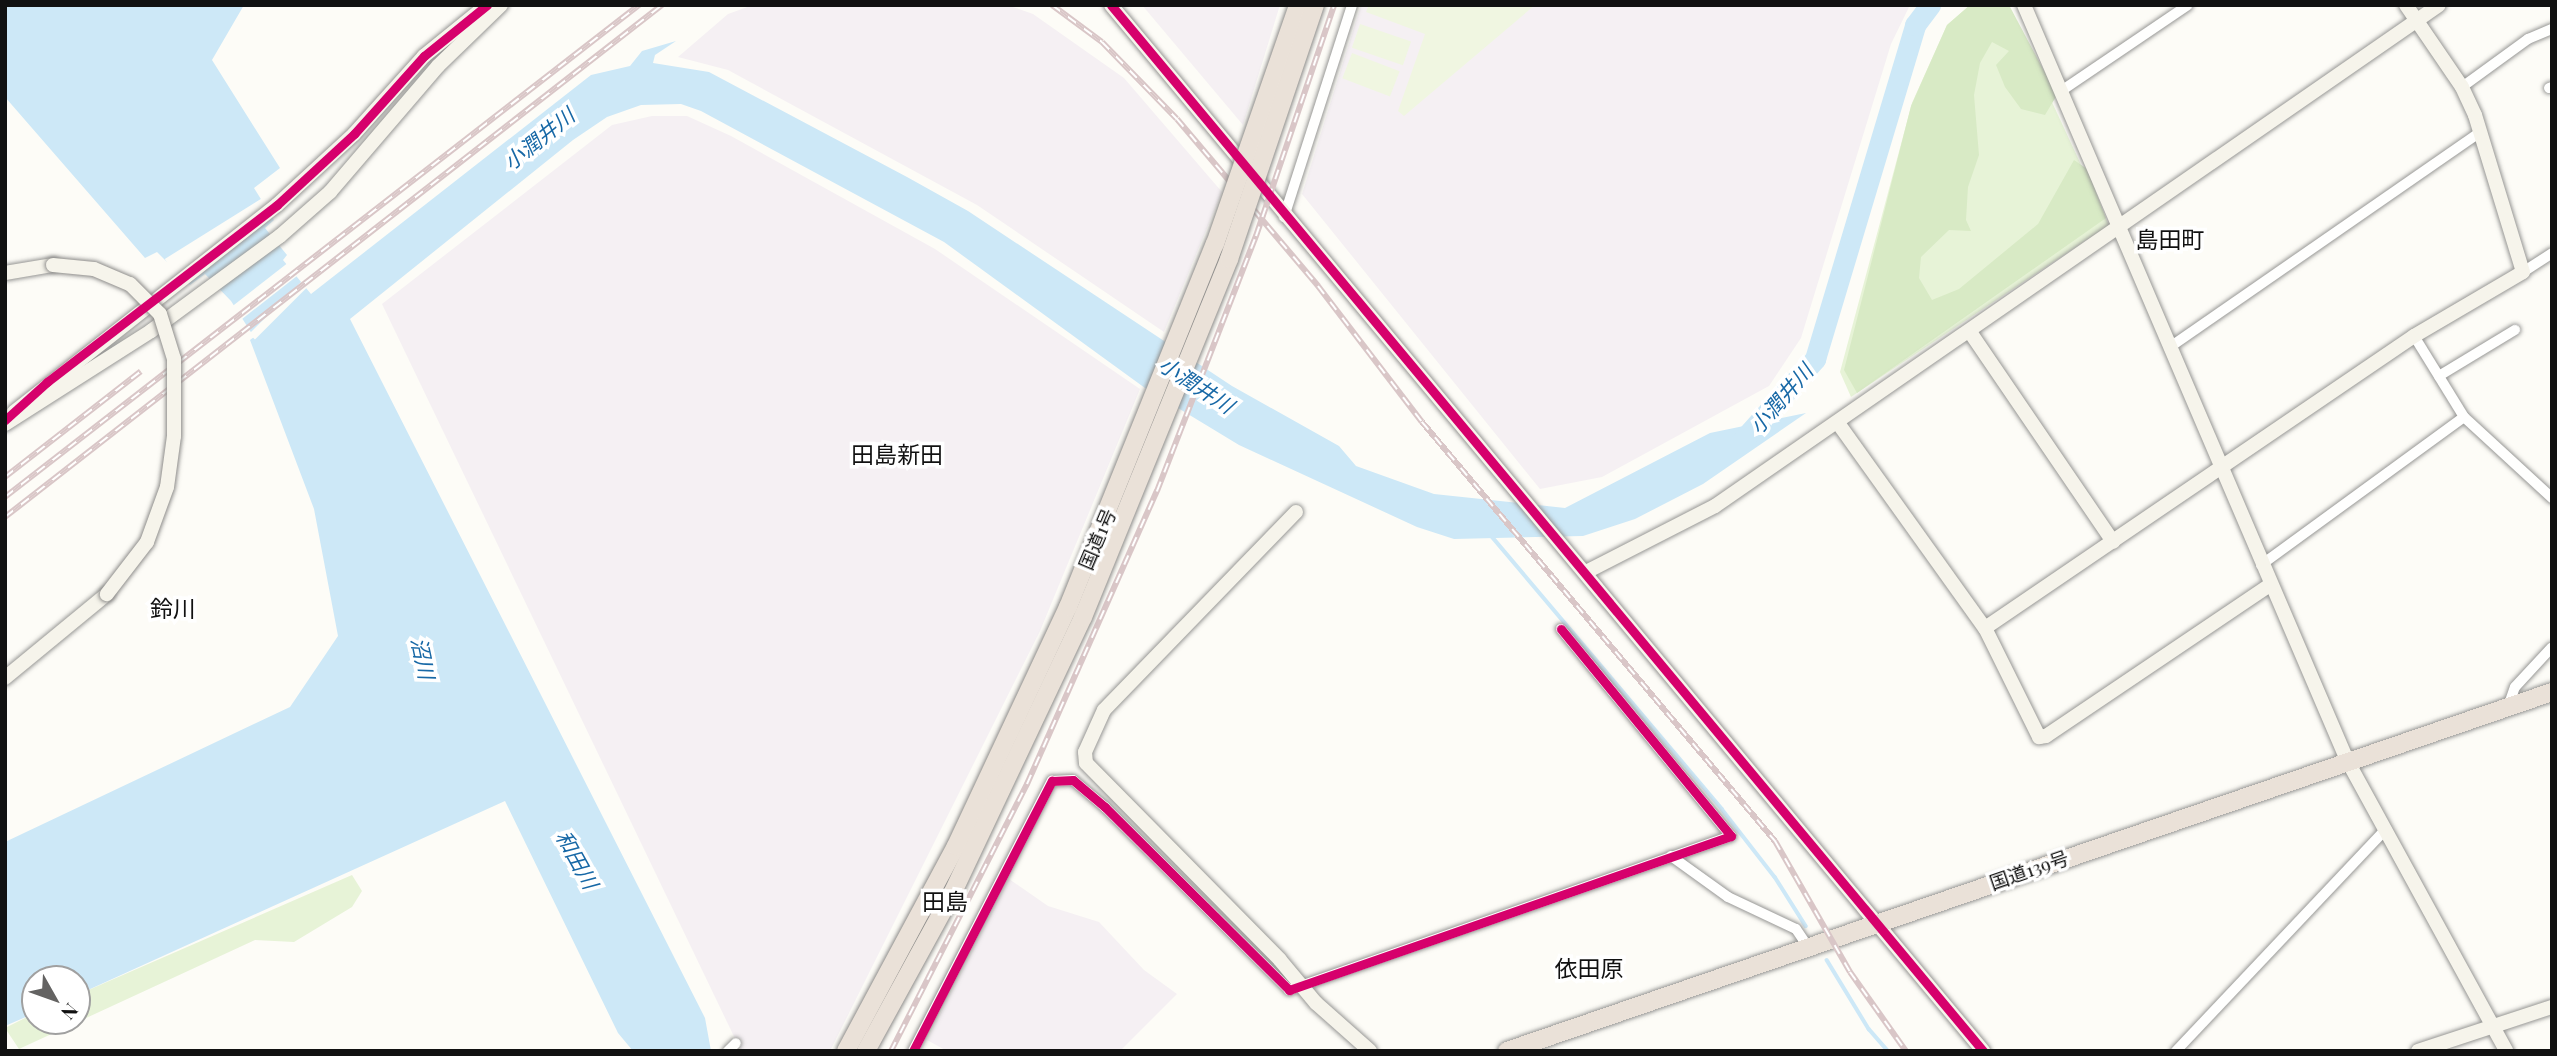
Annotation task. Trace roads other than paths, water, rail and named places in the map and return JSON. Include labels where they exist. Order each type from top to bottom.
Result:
[{"type":"highway","name":"国道1号","points":[[846,1051],[956,846],[1068,607],[1215,244],[1298,5]]},
{"type":"highway","name":"国道1号","points":[[866,1051],[953,892],[1083,617],[1228,259],[1315,5]]},
{"type":"highway","name":"国道139号","points":[[1507,1051],[2347,760],[2552,692]]},
{"type":"street","points":[[5,422],[47,382],[277,205],[354,134],[425,56],[487,5]]},
{"type":"street","points":[[5,422],[210,290],[280,236],[330,192],[430,74],[501,5]]},
{"type":"street","points":[[1111,5],[1284,217],[1586,572],[1983,1051]]},
{"type":"street","points":[[1284,217],[1352,5]]},
{"type":"street","points":[[2024,5],[2261,565],[2347,760],[2506,1051]]},
{"type":"street","points":[[2061,91],[2188,5]]},
{"type":"street","points":[[2406,5],[2462,87],[2482,132],[2523,272]]},
{"type":"street","points":[[1586,572],[1715,506],[2439,5]]},
{"type":"street","points":[[2462,87],[2528,39],[2552,29]]},
{"type":"street","points":[[2171,347],[2482,132]]},
{"type":"street","points":[[1985,628],[2414,336],[2552,253]]},
{"type":"street","points":[[5,273],[52,265],[94,269],[131,284],[160,314],[174,359],[174,436],[167,487],[147,542],[107,594],[5,678]]},
{"type":"street","points":[[2439,376],[2515,330]]},
{"type":"street","points":[[1970,332],[2113,542]]},
{"type":"street","points":[[2414,336],[2465,417],[2552,498]]},
{"type":"street","points":[[2261,565],[2465,417]]},
{"type":"street","points":[[1838,423],[1985,628],[2039,737],[2046,736],[2270,585]]},
{"type":"street","points":[[1296,512],[1104,710],[1085,752],[1093,771],[1370,1051]]},
{"type":"street","points":[[913,1051],[1052,781],[1073,780],[1289,990],[1300,983],[1731,836],[1561,629]]},
{"type":"street","points":[[2508,707],[2515,687],[2552,647]]},
{"type":"street","points":[[2176,1051],[2384,831]]},
{"type":"street","points":[[1671,856],[1728,897],[1790,925],[1808,947]]},
{"type":"street","points":[[2418,1051],[2552,1007]]},
{"type":"street","points":[[727,1051],[736,1043]]},
{"type":"water","points":[[5,5],[244,5],[212,60],[280,168],[254,188],[274,220],[265,228],[287,255],[283,260],[311,294],[591,75],[630,66],[642,51],[676,41],[655,55],[653,63],[709,72],[907,177],[968,211],[1232,386],[1339,446],[1356,466],[1434,494],[1565,508],[1710,433],[1806,413],[1703,484],[1635,519],[1583,536],[1454,539],[1417,527],[1239,445],[1145,388],[944,242],[701,111],[681,104],[641,105],[607,117],[573,140],[350,319],[705,1018],[711,1051],[633,1051],[618,1033],[505,801],[91,989],[91,965],[21,965],[21,1019],[5,1026],[5,842],[290,707],[338,636],[314,509],[250,340],[254,337],[231,301],[205,274],[190,285],[157,252],[145,258],[5,97]]},
{"type":"waterway","name":"小潤井川","points":[[1740,443],[1815,359],[1915,25],[1930,5]]},
{"type":"waterway","points":[[1489,533],[1722,809],[1775,877],[1806,926]]},
{"type":"waterway","points":[[1827,960],[1869,1029],[1888,1051]]},
{"type":"railway","points":[[5,497],[639,5]]},
{"type":"railway","points":[[5,517],[662,5]]},
{"type":"railway","points":[[1052,5],[1102,42],[1177,119],[1318,286],[1422,422],[1775,841],[1850,972],[1906,1051]]},
{"type":"railway","points":[[891,1051],[1027,784],[1157,491],[1256,236],[1334,5]]},
{"type":"railway","points":[[5,477],[141,371]]},
{"type":"district","name":"島田町","points":[[2170,239]]},
{"type":"district","name":"田島新田","points":[[897,454]]},
{"type":"district","name":"鈴川","points":[[173,608]]},
{"type":"district","name":"田島","points":[[945,901]]},
{"type":"district","name":"依田原","points":[[1589,968]]},
{"type":"water label","name":"沼川","points":[[424,658]]},
{"type":"water label","name":"和田川","points":[[578,859]]}]
